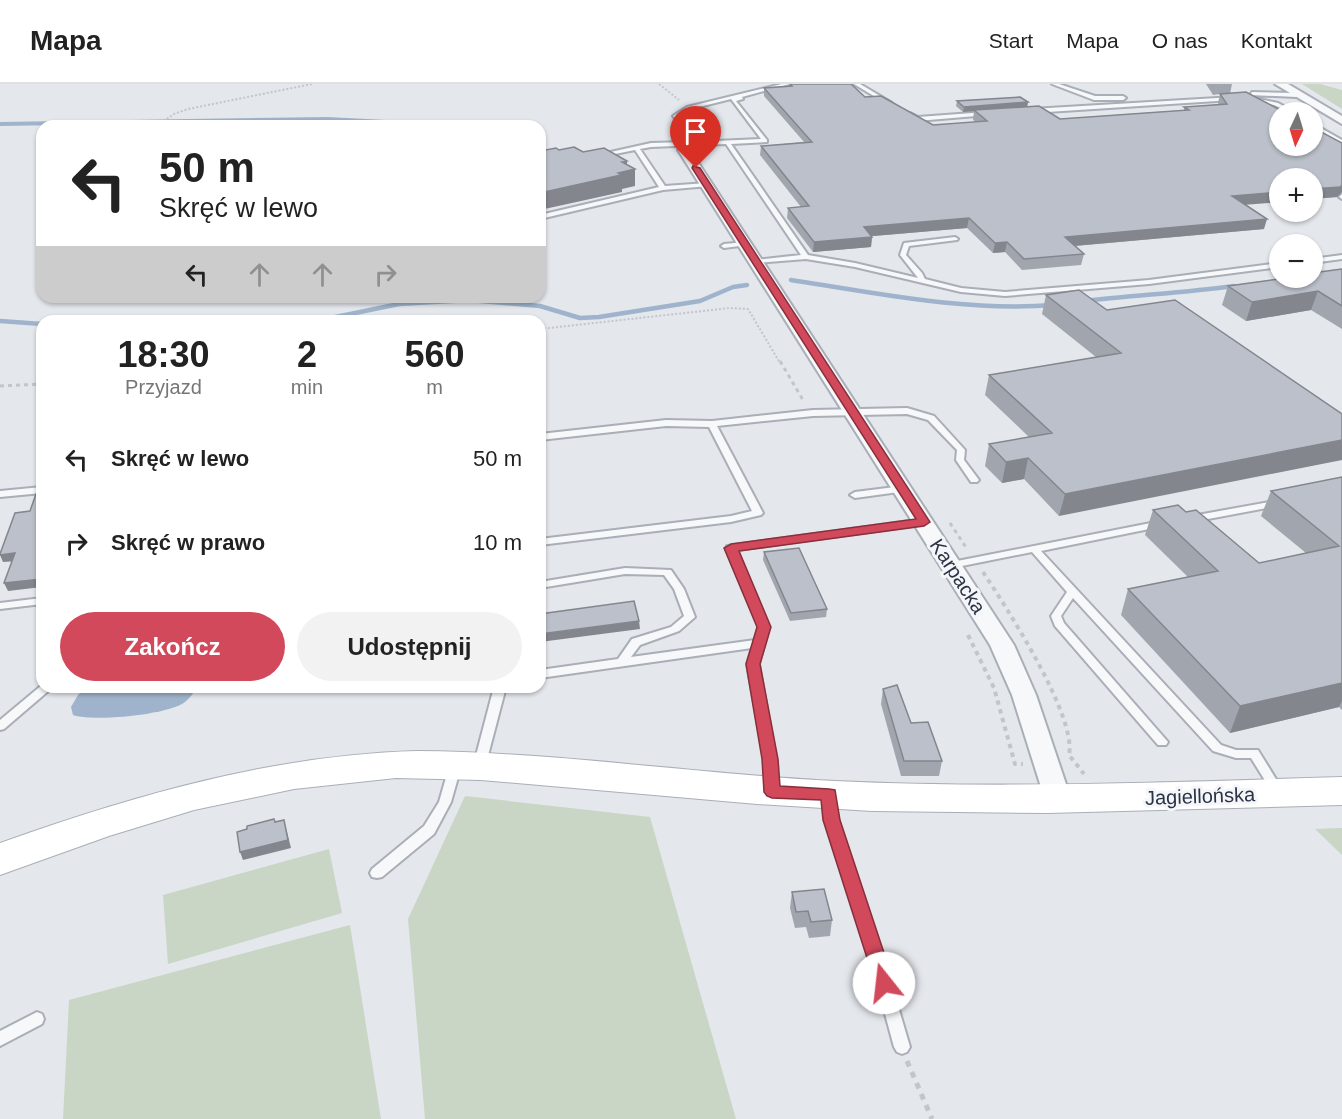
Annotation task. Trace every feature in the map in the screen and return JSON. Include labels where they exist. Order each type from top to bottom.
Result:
[{"type":"street","points":[[1280,84],[1342,121]]},
{"type":"street","name":"Karpacka","points":[[687,144],[684,150],[992,628],[1014,668],[1057,799]]},
{"type":"street","name":"Jagiellońska","points":[[0,859],[120,816],[205,792],[279,777],[400,765],[467,767],[829,795],[1057,799],[1342,791]]},
{"type":"lane","name":"Karpacka","points":[[687,144],[694,138],[676,116],[693,106],[788,84]]},
{"type":"lane","points":[[856,84],[897,108]]},
{"type":"lane","points":[[1021,112],[1236,95],[1094,98],[1054,84]]},
{"type":"lane","points":[[591,156],[638,148],[765,141],[733,100],[795,86]]},
{"type":"lane","points":[[1269,102],[1246,95],[1296,94]]},
{"type":"lane","points":[[907,113],[917,119],[998,113]]},
{"type":"lane","points":[[1323,131],[1342,142]]},
{"type":"lane","points":[[728,143],[806,257]]},
{"type":"lane","points":[[638,148],[663,188]]},
{"type":"lane","points":[[546,216],[663,188],[707,185]]},
{"type":"lane","points":[[922,281],[920,274],[903,255],[906,244],[955,239]]},
{"type":"lane","points":[[724,246],[745,244]]},
{"type":"lane","points":[[756,261],[806,257],[855,265],[961,290],[1005,294],[1149,282],[1269,266]]},
{"type":"lane","points":[[1323,260],[1342,257]]},
{"type":"lane","points":[[546,435],[666,423],[712,424],[813,412],[907,411],[931,418],[961,450],[960,460],[974,480]]},
{"type":"lane","points":[[546,541],[730,519],[758,513],[712,424]]},
{"type":"lane","points":[[855,495],[903,489]]},
{"type":"lane","points":[[0,494],[36,491]]},
{"type":"lane","points":[[1185,520],[1286,502]]},
{"type":"lane","points":[[772,792],[770,759],[753,664],[764,627],[731,548],[924,522]]},
{"type":"lane","points":[[952,565],[1174,522]]},
{"type":"lane","points":[[1034,549],[1217,748],[1236,754],[1254,753],[1279,793]]},
{"type":"lane","points":[[546,584],[624,571],[667,572],[680,589],[690,617],[675,629],[636,642],[622,662]]},
{"type":"lane","points":[[1073,591],[1056,616],[1059,624],[1162,742]]},
{"type":"lane","points":[[0,606],[36,603]]},
{"type":"lane","points":[[546,673],[760,643]]},
{"type":"lane","points":[[0,726],[40,693]]},
{"type":"lane","points":[[377,873],[429,830],[467,767],[498,693]]},
{"type":"lane","points":[[829,795],[831,820],[878,962],[902,1047]]},
{"type":"lane","points":[[0,1039],[37,1019]]},
{"type":"path","points":[[166,120],[188,109],[312,84]]},
{"type":"path","points":[[659,84],[679,100]]},
{"type":"path","points":[[546,328],[730,308],[748,309],[802,400],[813,412]]},
{"type":"path","points":[[0,386],[36,384]]},
{"type":"path","points":[[902,1047],[918,1091],[932,1119]]},
{"type":"green space","points":[[1302,84],[1320,84],[1342,90],[1342,109]]},
{"type":"green space","points":[[465,796],[650,817],[736,1119],[425,1119],[408,919]]},
{"type":"green space","points":[[1342,828],[1342,855],[1315,829]]},
{"type":"green space","points":[[329,849],[342,913],[168,964],[163,895]]},
{"type":"green space","points":[[350,925],[381,1119],[63,1119],[69,1000]]},
{"type":"water","points":[[80,693],[193,693],[185,702],[176,707],[147,714],[97,718],[73,715],[71,707]]},
{"type":"building","points":[[790,84],[851,84],[865,97],[881,96],[933,125],[987,121],[974,110],[1039,106],[1060,119],[1189,110],[1184,107],[1227,104],[1220,94],[1246,92],[1269,104],[1269,156],[1323,156],[1323,133],[1342,143],[1342,185],[1323,188],[1323,168],[1269,168],[1269,193],[1232,196],[1267,219],[1065,237],[1084,254],[1024,259],[1007,242],[995,243],[969,218],[864,227],[872,237],[814,242],[788,208],[809,206],[761,146],[812,142],[764,88],[792,86]]},
{"type":"building","points":[[1020,97],[1028,102],[964,107],[957,101]]},
{"type":"building","points":[[574,147],[583,152],[604,148],[627,161],[622,162],[635,169],[618,173],[621,175],[546,192],[546,150],[556,148],[559,150]]},
{"type":"building","points":[[1342,269],[1342,306],[1318,291],[1252,302],[1228,286],[1269,280],[1269,288],[1323,288],[1323,272]]},
{"type":"building","points":[[1079,290],[1107,310],[1175,300],[1342,414],[1342,440],[1065,494],[1028,458],[1006,462],[989,444],[1052,433],[989,375],[1121,353],[1046,295]]},
{"type":"building","points":[[1342,477],[1342,683],[1240,706],[1128,589],[1218,571],[1153,510],[1178,505],[1186,512],[1196,510],[1259,563],[1339,546],[1271,491]]},
{"type":"building","points":[[36,494],[36,580],[4,583],[15,553],[0,554],[15,513],[30,511]]},
{"type":"building","points":[[799,548],[827,609],[791,613],[764,552]]},
{"type":"building","points":[[634,601],[639,621],[546,633],[546,613]]},
{"type":"building","points":[[897,685],[911,723],[928,722],[942,761],[904,761],[883,689]]},
{"type":"building","points":[[274,819],[275,822],[284,820],[288,840],[240,852],[237,832],[247,829],[247,826]]},
{"type":"building","points":[[824,889],[832,920],[811,922],[808,911],[796,912],[792,892]]},
{"type":"waterway","points":[[262,120],[346,120]]},
{"type":"waterway","points":[[0,124],[36,123]]},
{"type":"waterway","points":[[791,280],[954,304],[1053,305]]},
{"type":"waterway","points":[[504,303],[540,306],[580,318],[599,317],[700,301],[733,287],[747,285]]},
{"type":"waterway","points":[[1085,301],[1234,286]]},
{"type":"waterway","points":[[345,315],[399,304],[416,303]]},
{"type":"waterway","points":[[0,321],[36,324]]},
{"type":"route","points":[[696,168],[924,522],[731,548],[764,627],[753,664],[770,759],[772,792],[829,795],[831,820],[884,983]]}]
